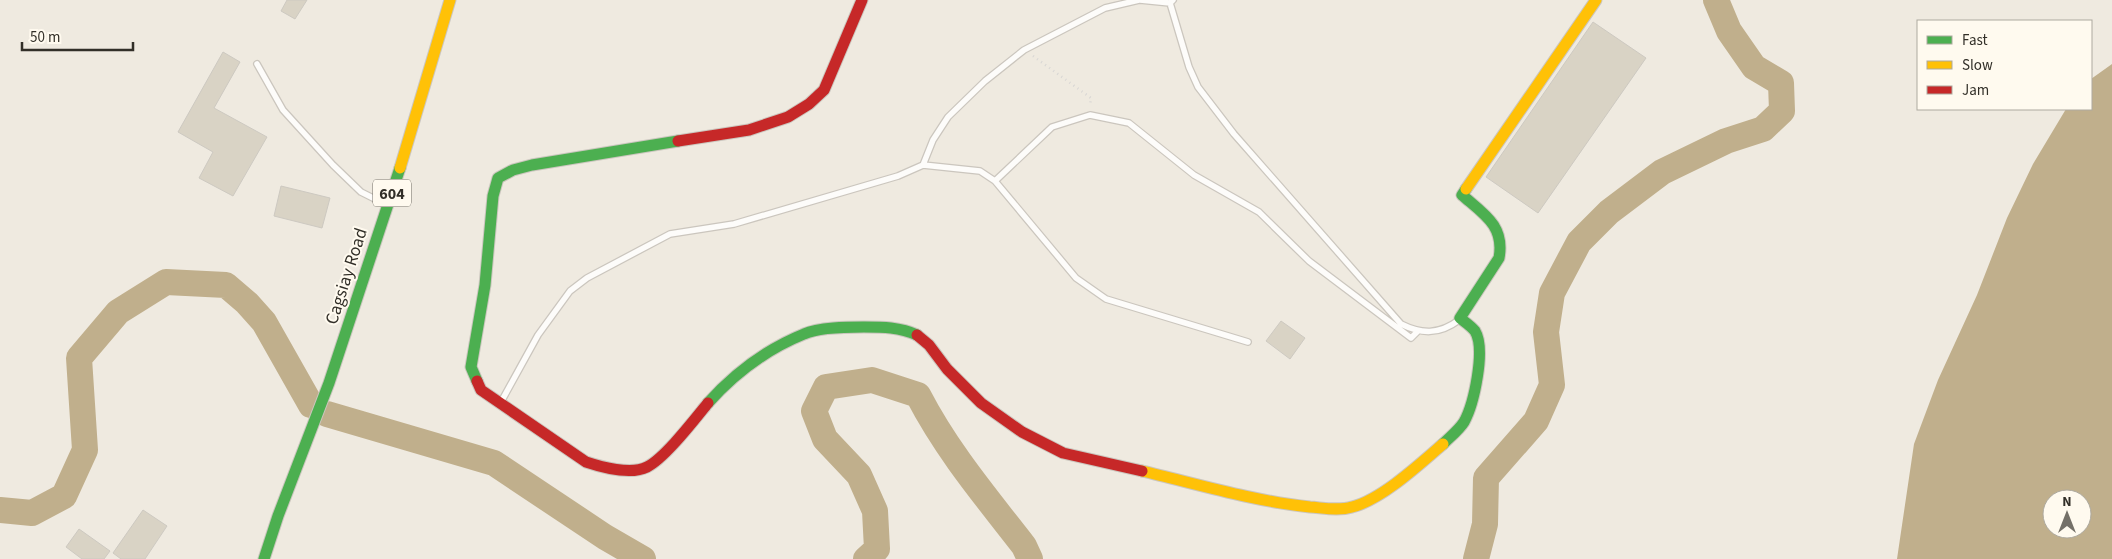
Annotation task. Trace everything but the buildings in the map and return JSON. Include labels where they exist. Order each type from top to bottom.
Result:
[{"type":"street","name":"Cagsiay Road","points":[[264,559],[329,384],[388,206],[450,0]]},
{"type":"street","points":[[862,0],[824,90],[809,104],[788,117],[749,130],[532,165],[514,170],[498,178],[493,196],[485,285],[471,367],[481,390],[586,462],[606,468],[625,470],[646,468],[667,450],[721,389],[743,369],[771,351],[805,333],[847,328],[889,327],[914,334],[930,345],[947,369],[981,403],[1022,432],[1063,452],[1278,503],[1314,507],[1353,508],[1379,495],[1451,437],[1464,423],[1475,394],[1478,341],[1475,332],[1460,318],[1499,258],[1502,248],[1498,229],[1462,195],[1596,0]]},
{"type":"lane","points":[[923,165],[933,140],[948,117],[985,81],[1024,50],[1105,8],[1140,0],[1171,2],[1189,68],[1198,87],[1222,118],[1400,324],[1417,332],[1443,330],[1460,318]]},
{"type":"lane","points":[[258,64],[283,110],[289,117],[333,165],[361,192],[388,206]]},
{"type":"lane","points":[[995,181],[1052,127],[1090,115],[1129,123],[1194,175],[1259,212],[1309,261],[1411,338],[1417,332]]},
{"type":"lane","points":[[500,404],[538,335],[570,291],[587,278],[670,234],[734,224],[898,176],[923,165],[980,171],[995,181],[1076,278],[1106,299],[1248,342]]},
{"type":"path","points":[[1024,50],[1091,98],[1090,115]]},
{"type":"shaded area","points":[[2112,64],[2112,559],[1897,559],[1914,444],[1938,380],[1977,295],[2007,218],[2033,164],[2065,110],[2092,110],[2092,78]]},
{"type":"waterway","points":[[1476,559],[1485,524],[1486,478],[1536,421],[1552,385],[1546,332],[1552,293],[1579,242],[1609,212],[1662,172],[1726,141],[1763,129],[1782,111],[1781,83],[1754,67],[1729,31],[1716,0]]},
{"type":"waterway","points":[[0,510],[32,513],[64,496],[85,450],[79,358],[118,312],[166,282],[226,285],[247,303],[264,322],[311,405]]},
{"type":"waterway","points":[[866,559],[877,549],[875,511],[859,475],[825,439],[814,411],[826,387],[872,380],[918,395],[941,435],[981,491],[1024,546],[1030,559]]},
{"type":"waterway","points":[[327,414],[494,463],[605,537],[643,559]]},
{"type":"traffic: fast","points":[[477,381],[471,367],[485,285],[493,196],[498,178],[513,170],[532,165],[678,141]]},
{"type":"traffic: fast","points":[[264,559],[278,516],[329,383],[400,168]]},
{"type":"traffic: fast","points":[[1443,444],[1457,431],[1468,414],[1475,390],[1479,363],[1478,339],[1475,331],[1460,318],[1499,258],[1500,247],[1499,237],[1491,222],[1462,195],[1466,189]]},
{"type":"traffic: fast","points":[[708,403],[752,363],[790,340],[810,332],[833,328],[877,327],[898,329],[917,335]]},
{"type":"traffic: slow","points":[[400,168],[450,0]]},
{"type":"traffic: slow","points":[[1466,189],[1596,0]]},
{"type":"traffic: slow","points":[[1142,471],[1267,501],[1342,509],[1352,507],[1375,497],[1412,471],[1443,444]]},
{"type":"traffic: jam","points":[[678,141],[749,130],[788,117],[809,104],[824,90],[862,0]]},
{"type":"traffic: jam","points":[[917,335],[929,345],[947,369],[981,403],[1022,432],[1063,453],[1142,471]]},
{"type":"traffic: jam","points":[[477,381],[481,390],[586,462],[625,470],[647,467],[662,456],[708,403]]}]
